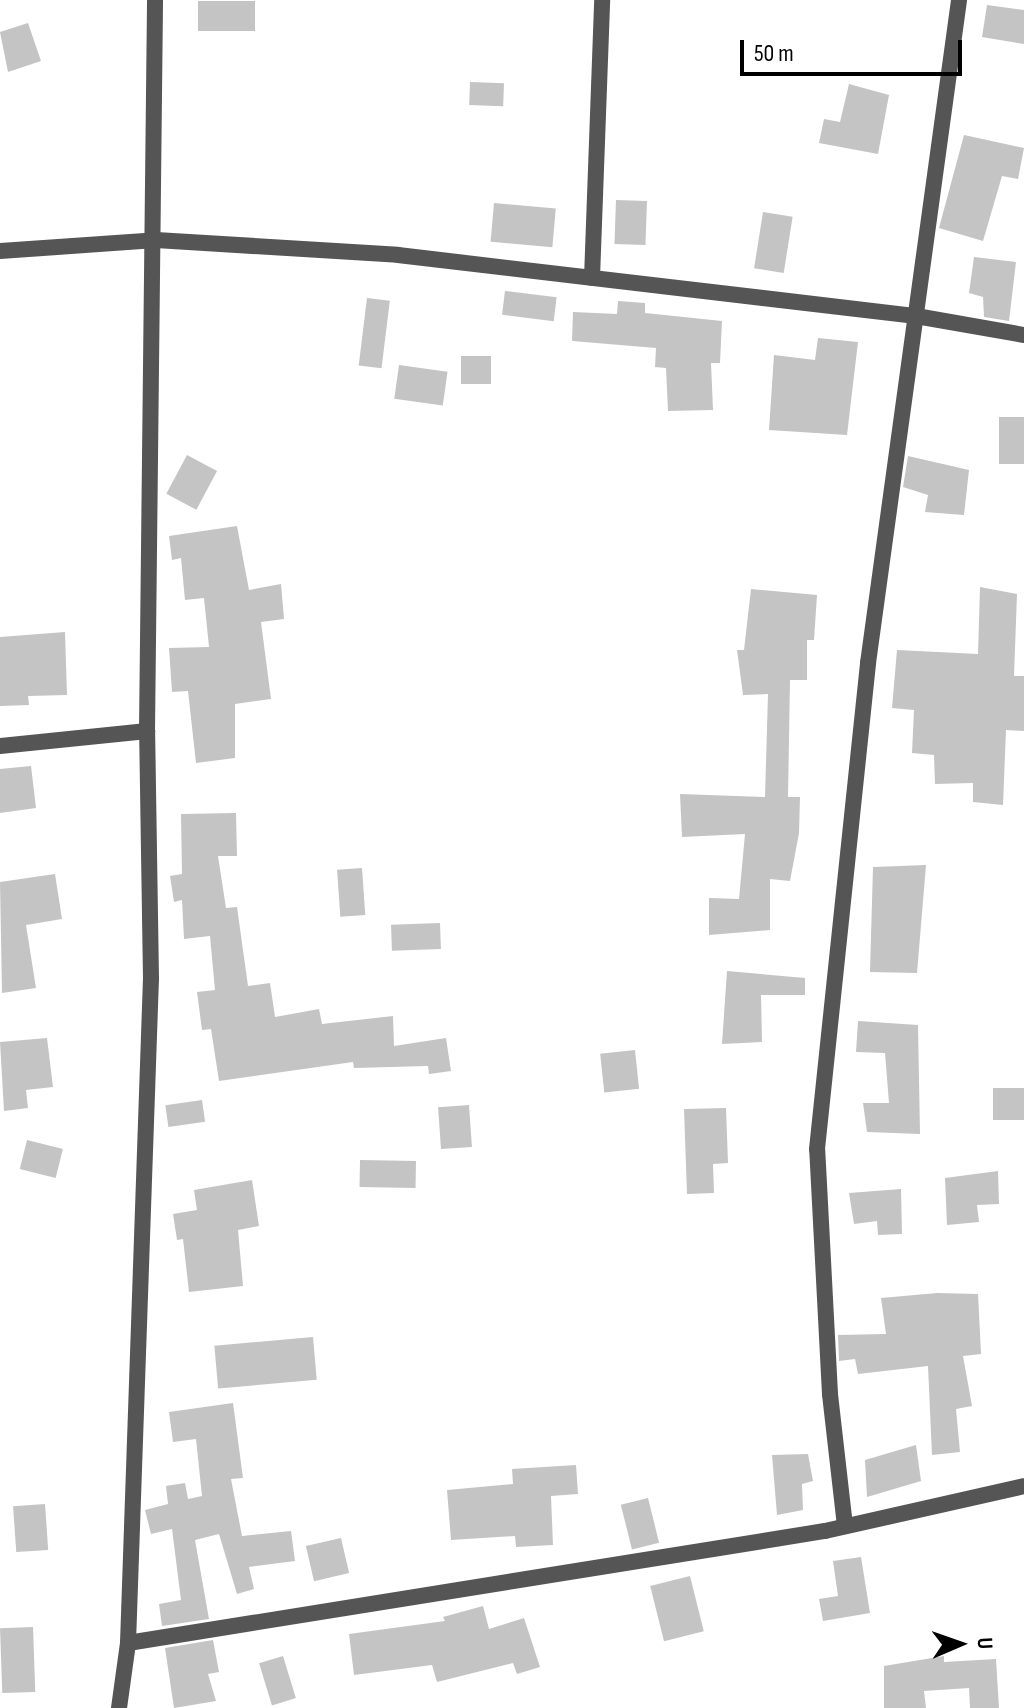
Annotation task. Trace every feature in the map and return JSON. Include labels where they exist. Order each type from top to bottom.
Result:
[{"type":"street","points":[[119,1708],[128,1643],[151,979],[147,731],[156,240],[155,0]]},
{"type":"street","points":[[592,278],[602,0]]},
{"type":"street","points":[[845,1526],[830,1394],[817,1149],[868,663],[959,0]]},
{"type":"street","points":[[0,251],[156,240],[398,255],[916,316],[1024,335]]},
{"type":"street","points":[[0,746],[147,731]]},
{"type":"street","points":[[128,1643],[845,1526],[1024,1486]]},
{"type":"building","points":[[198,1],[255,1],[255,31],[198,31]]},
{"type":"building","points":[[987,5],[1024,10],[1024,44],[982,37]]},
{"type":"building","points":[[28,23],[41,61],[8,72],[0,32]]},
{"type":"building","points":[[470,82],[504,83],[503,106],[469,105]]},
{"type":"building","points":[[849,84],[889,95],[878,154],[819,143],[824,119],[840,122]]},
{"type":"building","points":[[964,135],[1024,148],[1018,179],[1002,176],[983,241],[939,228]]},
{"type":"building","points":[[616,200],[647,201],[645,245],[614,244]]},
{"type":"building","points":[[494,203],[556,208],[552,247],[491,242]]},
{"type":"building","points":[[763,212],[793,217],[784,273],[754,268]]},
{"type":"building","points":[[974,257],[1016,262],[1009,321],[984,317],[983,297],[969,293]]},
{"type":"building","points":[[505,291],[557,297],[554,321],[502,315]]},
{"type":"building","points":[[367,298],[390,301],[382,368],[359,365]]},
{"type":"building","points":[[618,301],[645,303],[645,313],[722,321],[720,363],[711,363],[713,410],[668,411],[666,368],[655,367],[656,348],[572,341],[573,312],[617,314]]},
{"type":"building","points":[[818,338],[858,342],[847,435],[769,430],[774,355],[815,360]]},
{"type":"building","points":[[461,356],[491,356],[491,384],[461,384]]},
{"type":"building","points":[[399,365],[448,372],[443,405],[394,399]]},
{"type":"building","points":[[999,417],[1024,417],[1024,464],[999,464]]},
{"type":"building","points":[[187,455],[217,471],[196,510],[166,494]]},
{"type":"building","points":[[908,456],[969,470],[964,515],[925,512],[928,495],[903,487]]},
{"type":"building","points":[[237,526],[249,590],[281,584],[284,619],[261,622],[271,699],[235,704],[235,758],[196,763],[188,691],[172,692],[169,648],[209,647],[204,598],[185,600],[181,558],[172,560],[169,536]]},
{"type":"building","points":[[980,587],[1017,594],[1014,676],[1024,676],[1024,731],[1006,730],[1003,805],[973,802],[973,783],[935,784],[934,755],[912,753],[914,710],[892,708],[897,650],[978,654]]},
{"type":"building","points":[[751,589],[817,595],[814,640],[807,640],[807,680],[790,680],[788,797],[800,797],[799,833],[790,881],[770,879],[770,930],[709,935],[709,898],[739,899],[745,834],[682,837],[680,794],[765,797],[768,694],[743,695],[737,650],[744,650]]},
{"type":"building","points":[[65,632],[67,695],[28,696],[29,705],[0,706],[0,637]]},
{"type":"building","points":[[31,766],[36,808],[0,813],[0,769]]},
{"type":"building","points":[[236,813],[237,856],[218,856],[226,908],[237,907],[248,986],[270,983],[275,1017],[319,1009],[322,1024],[393,1016],[394,1046],[446,1038],[451,1071],[429,1074],[428,1066],[354,1068],[353,1062],[219,1081],[211,1029],[202,1030],[197,992],[215,990],[210,936],[184,939],[182,900],[174,902],[170,876],[182,874],[181,814]]},
{"type":"building","points":[[926,865],[917,973],[870,972],[873,867]]},
{"type":"building","points":[[362,868],[365,915],[340,917],[337,870]]},
{"type":"building","points":[[55,874],[62,919],[26,925],[36,988],[2,993],[0,882]]},
{"type":"building","points":[[440,923],[441,949],[392,951],[391,925]]},
{"type":"building","points":[[727,971],[805,978],[805,995],[761,995],[762,1042],[722,1044]]},
{"type":"building","points":[[858,1021],[918,1025],[920,1134],[867,1132],[863,1103],[889,1103],[885,1053],[856,1052]]},
{"type":"building","points":[[47,1038],[53,1087],[26,1090],[28,1108],[4,1111],[0,1042]]},
{"type":"building","points":[[635,1050],[639,1089],[604,1092],[600,1054]]},
{"type":"building","points":[[993,1088],[1024,1088],[1024,1120],[993,1120]]},
{"type":"building","points":[[202,1100],[205,1122],[168,1127],[165,1105]]},
{"type":"building","points":[[469,1105],[472,1147],[441,1149],[438,1107]]},
{"type":"building","points":[[726,1108],[728,1163],[713,1164],[714,1193],[687,1194],[684,1109]]},
{"type":"building","points":[[27,1140],[63,1149],[56,1178],[20,1169]]},
{"type":"building","points":[[360,1160],[416,1161],[416,1188],[360,1187]]},
{"type":"building","points":[[998,1171],[999,1204],[977,1205],[979,1222],[947,1225],[945,1178]]},
{"type":"building","points":[[252,1180],[259,1226],[238,1230],[243,1286],[189,1292],[183,1239],[177,1240],[173,1214],[197,1210],[194,1190]]},
{"type":"building","points":[[901,1189],[902,1234],[878,1235],[877,1221],[854,1224],[849,1193]]},
{"type":"building","points":[[937,1293],[978,1294],[981,1354],[963,1356],[972,1406],[956,1409],[960,1452],[932,1455],[928,1366],[858,1374],[855,1359],[839,1361],[838,1335],[886,1334],[881,1298]]},
{"type":"building","points":[[313,1337],[317,1380],[218,1388],[214,1346]]},
{"type":"building","points":[[233,1403],[243,1478],[231,1479],[242,1536],[291,1531],[295,1561],[249,1567],[254,1589],[237,1594],[219,1534],[195,1540],[209,1619],[162,1626],[159,1604],[181,1600],[172,1529],[151,1534],[145,1510],[168,1504],[166,1486],[185,1483],[188,1499],[202,1496],[196,1439],[173,1442],[169,1412]]},
{"type":"building","points":[[916,1445],[921,1481],[867,1497],[865,1460]]},
{"type":"building","points":[[808,1454],[813,1481],[802,1484],[803,1510],[777,1515],[772,1455]]},
{"type":"building","points":[[576,1465],[578,1494],[551,1496],[553,1545],[516,1547],[515,1536],[451,1540],[447,1490],[513,1484],[512,1469]]},
{"type":"building","points":[[648,1498],[659,1543],[632,1549],[621,1505]]},
{"type":"building","points":[[45,1504],[48,1550],[16,1552],[13,1506]]},
{"type":"building","points":[[341,1538],[349,1573],[314,1581],[306,1546]]},
{"type":"building","points":[[861,1557],[870,1613],[823,1621],[819,1599],[838,1596],[833,1561]]},
{"type":"building","points":[[690,1576],[704,1631],[664,1641],[650,1586]]},
{"type":"building","points":[[483,1606],[489,1629],[524,1618],[540,1667],[517,1674],[513,1663],[437,1682],[432,1665],[354,1675],[349,1634],[445,1621],[443,1617]]},
{"type":"building","points":[[33,1627],[35,1692],[2,1693],[0,1628]]},
{"type":"building","points":[[213,1640],[219,1672],[208,1674],[216,1701],[174,1708],[165,1648]]},
{"type":"building","points":[[283,1656],[296,1698],[272,1705],[259,1663]]},
{"type":"building","points":[[944,1656],[944,1662],[996,1659],[999,1708],[970,1708],[969,1688],[924,1691],[926,1708],[884,1708],[884,1666]]}]
